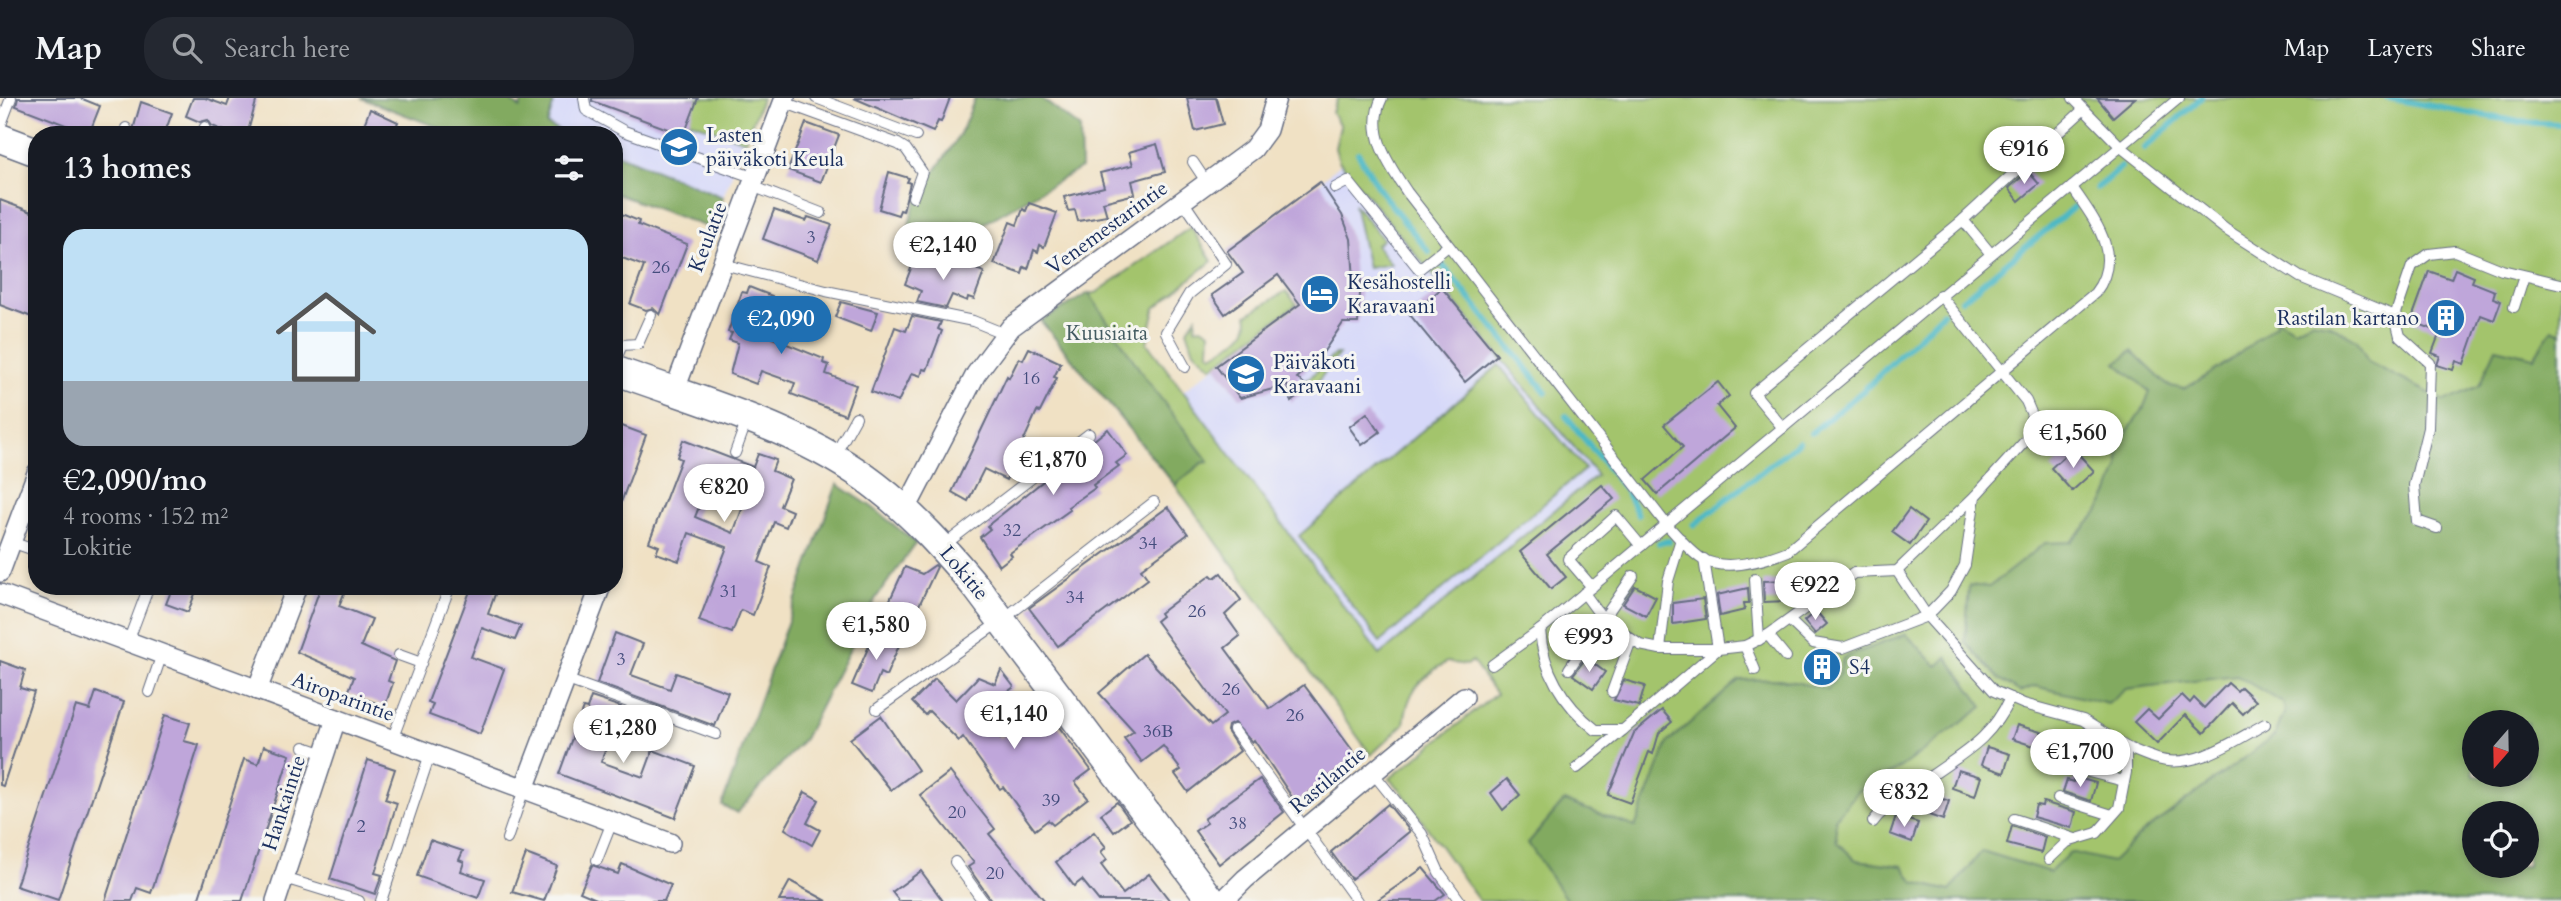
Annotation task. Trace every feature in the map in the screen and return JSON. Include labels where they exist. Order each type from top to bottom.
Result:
[{"type":"street","name":"Venemestarintie","points":[[905,511],[976,374],[1005,334],[1260,142],[1272,118],[1276,98]]},
{"type":"street","name":"Keulatie","points":[[674,392],[784,100]]},
{"type":"street","points":[[0,138],[28,149]]},
{"type":"street","name":"Lokitie","points":[[623,373],[747,420],[833,459],[876,485],[943,547],[1002,620],[1212,901]]},
{"type":"street","points":[[0,572],[28,508]]},
{"type":"street","points":[[257,690],[294,595]]},
{"type":"street","points":[[524,789],[597,595]]},
{"type":"street","name":"Airoparintie","points":[[1,597],[670,843]]},
{"type":"street","name":"Rastilantie","points":[[1223,901],[1305,828],[1464,697]]},
{"type":"street","name":"Hankaintie","points":[[276,901],[335,719]]},
{"type":"lane","points":[[0,127],[11,98]]},
{"type":"lane","points":[[584,98],[586,110],[615,126]]},
{"type":"lane","points":[[816,98],[916,136]]},
{"type":"lane","points":[[1382,98],[1376,125],[1384,157],[1448,246],[1666,524],[1704,559],[1717,565],[1768,559],[1788,551],[2095,293],[2109,265],[2104,237],[2073,187]]},
{"type":"lane","points":[[1492,665],[1540,630],[2179,98]]},
{"type":"lane","points":[[2074,99],[2121,147],[2186,201],[2300,277],[2395,316]]},
{"type":"lane","points":[[784,100],[906,149],[922,172],[913,197]]},
{"type":"lane","points":[[1783,428],[1754,393],[1962,220],[2083,110]]},
{"type":"lane","points":[[623,130],[753,182],[821,213]]},
{"type":"lane","points":[[1193,162],[1207,183]]},
{"type":"lane","points":[[1335,188],[1348,181],[1419,269],[1448,246]]},
{"type":"lane","points":[[1183,201],[1226,264],[1189,294],[1166,332],[1185,367]]},
{"type":"lane","points":[[1962,220],[1991,254]]},
{"type":"lane","points":[[2437,528],[2417,521],[2414,485],[2428,428],[2430,363],[2400,336],[2395,316],[2412,266],[2429,254],[2455,251],[2524,276],[2561,284]]},
{"type":"lane","points":[[723,264],[826,291],[974,321],[1005,334]]},
{"type":"lane","points":[[2514,307],[2524,276]]},
{"type":"lane","points":[[1641,545],[1616,516],[1568,559],[1588,590],[1602,620],[1631,640],[1660,649],[1745,646],[1790,621],[1854,573],[1897,571],[1975,496],[2027,439],[2032,428],[2032,415],[2026,401],[1940,295]]},
{"type":"lane","points":[[623,345],[638,344],[651,315]]},
{"type":"lane","points":[[833,459],[856,418]]},
{"type":"lane","points":[[735,453],[747,420]]},
{"type":"lane","points":[[943,547],[1089,434]]},
{"type":"lane","points":[[1790,621],[1813,643],[1843,648],[1927,616],[1951,591],[1965,565],[1975,496]]},
{"type":"lane","points":[[877,709],[1002,620],[1154,502]]},
{"type":"lane","points":[[1660,649],[1668,581],[1681,539]]},
{"type":"lane","points":[[11,542],[28,548]]},
{"type":"lane","points":[[1704,559],[1718,649]]},
{"type":"lane","points":[[1897,571],[1927,616],[1987,684],[2010,698],[2084,720],[2126,747],[2157,759],[2190,758],[2220,750],[2264,724]]},
{"type":"lane","points":[[1569,669],[1633,576]]},
{"type":"lane","points":[[1755,579],[1763,638],[1786,657]]},
{"type":"lane","points":[[128,642],[146,595]]},
{"type":"lane","points":[[392,740],[447,595]]},
{"type":"lane","points":[[1540,630],[1546,665],[1567,703],[1596,730],[1623,730]]},
{"type":"lane","points":[[1612,692],[1631,640]]},
{"type":"lane","points":[[1745,646],[1755,670]]},
{"type":"lane","points":[[1577,768],[1718,649]]},
{"type":"lane","points":[[149,692],[162,654]]},
{"type":"lane","points":[[399,655],[421,663]]},
{"type":"lane","points":[[565,680],[716,734]]},
{"type":"lane","points":[[1873,822],[1882,809],[1917,792],[1928,778],[1976,746],[1992,730],[2010,698]]},
{"type":"lane","points":[[1234,730],[1357,901]]},
{"type":"lane","points":[[304,747],[324,754]]},
{"type":"lane","points":[[2049,859],[2067,842],[2097,833],[2119,808],[2126,747]]},
{"type":"lane","points":[[381,901],[430,754]]},
{"type":"lane","points":[[1373,772],[1422,834],[1439,872],[1460,901]]},
{"type":"lane","points":[[2089,772],[2124,781]]},
{"type":"lane","points":[[507,839],[524,789]]},
{"type":"lane","points":[[2058,798],[2112,815]]},
{"type":"lane","points":[[2014,819],[2075,840]]},
{"type":"lane","points":[[597,860],[612,822]]},
{"type":"lane","points":[[955,862],[984,901]]},
{"type":"lane","points":[[284,878],[359,901]]},
{"type":"shaded area","name":"Lasten päiväkoti Keula","points":[[555,98],[762,98],[723,197],[623,157],[623,126],[546,125]]},
{"type":"shaded area","points":[[1342,162],[1597,475],[1380,655],[1183,391],[1216,366],[1240,398],[1285,384],[1290,389],[1289,395],[1299,396],[1306,385],[1290,381],[1320,357],[1343,323],[1358,323],[1361,280],[1353,279],[1351,239],[1342,215],[1320,182]]},
{"type":"green space","points":[[361,98],[507,98],[520,108],[523,98],[555,98],[547,125],[549,126],[434,126]]},
{"type":"green space","points":[[689,98],[762,98],[745,141],[689,121]]},
{"type":"green space","points":[[975,98],[1041,98],[1080,128],[1081,168],[985,223],[974,251],[956,254],[906,251],[911,215],[917,201],[960,134]]},
{"type":"green space","name":"Kuusiaita","points":[[1338,98],[2561,98],[2561,679],[2369,711],[2134,901],[1479,901],[1399,788],[1389,779],[1496,694],[1472,661],[1466,665],[1447,662],[1422,680],[1408,703],[1404,724],[1371,755],[1175,485],[1041,321],[1089,293],[1096,293],[1191,227],[1212,261],[1155,308],[1147,343],[1380,655],[1597,475],[1339,161],[1335,148],[1340,126],[1332,112]]},
{"type":"green space","points":[[623,157],[723,197],[712,229],[623,196]]},
{"type":"green space","points":[[1354,204],[1383,239],[1376,245],[1391,264],[1368,268]]},
{"type":"green space","points":[[1286,291],[1297,304],[1212,367],[1194,351],[1187,330],[1196,317],[1195,328],[1202,327],[1210,332],[1209,352],[1212,355],[1243,334],[1248,322],[1247,315]]},
{"type":"green space","name":"Kuusiaita","points":[[1089,293],[1146,379],[1209,462],[1202,463],[1175,485],[1041,321]]},
{"type":"green space","points":[[2275,318],[2294,329],[2311,321],[2329,324],[2357,340],[2368,362],[2445,401],[2479,386],[2496,348],[2534,357],[2552,329],[2561,333],[2561,901],[1567,901],[1528,843],[1564,801],[1635,827],[1668,742],[1739,680],[1780,679],[1828,689],[1839,674],[1843,658],[1906,634],[1937,666],[1947,657],[1983,707],[1894,772],[1858,791],[1835,819],[1837,842],[1856,860],[1903,866],[1914,882],[1950,891],[1982,851],[2050,872],[2070,852],[2112,862],[2142,833],[2275,735],[2285,711],[2283,703],[2237,676],[2126,689],[2108,704],[2035,686],[2020,692],[1998,678],[1965,642],[1969,585],[1989,587],[2045,543],[2071,542],[2096,515],[2109,493],[2119,465],[2118,444],[2142,411],[2150,392],[2116,363],[2132,351],[2167,385],[2183,389],[2231,360],[2276,324]]},
{"type":"green space","points":[[1335,354],[1339,354],[1315,385],[1306,381]]},
{"type":"green space","points":[[1499,365],[1585,469],[1380,642],[1299,536]]},
{"type":"green space","points":[[837,484],[872,507],[916,543],[876,598],[804,739],[737,813],[722,805]]},
{"type":"building","points":[[18,98],[80,98],[100,106],[92,126],[68,126],[16,106]]},
{"type":"building","points":[[193,98],[205,98],[227,106],[230,98],[257,98],[249,126],[212,126],[208,120],[200,122],[186,116]]},
{"type":"building","points":[[592,98],[698,98],[684,135],[592,101]]},
{"type":"building","points":[[854,98],[950,98],[941,122],[938,121],[933,132]]},
{"type":"building","points":[[1187,98],[1216,98],[1223,124],[1195,131]]},
{"type":"building","points":[[2097,98],[2135,98],[2113,117]]},
{"type":"building","points":[[141,102],[172,113],[167,126],[134,126]]},
{"type":"building","points":[[370,109],[398,122],[396,126],[363,126]]},
{"type":"building","points":[[806,123],[839,135],[821,182],[788,170]]},
{"type":"building","points":[[1157,144],[1165,172],[1132,181],[1135,194],[1103,202],[1107,216],[1078,221],[1075,210],[1068,211],[1064,197],[1104,187],[1100,173],[1133,165],[1129,152]]},
{"type":"building","points":[[2028,171],[2039,184],[2019,201],[2009,188]]},
{"type":"building","points":[[889,172],[909,178],[903,211],[900,210],[898,215],[879,209]]},
{"type":"building","points":[[1320,182],[1342,215],[1351,239],[1354,279],[1361,280],[1358,323],[1343,323],[1320,357],[1297,378],[1309,388],[1291,402],[1287,385],[1240,398],[1216,366],[1300,304],[1278,275],[1225,314],[1212,295],[1243,273],[1227,251]]},
{"type":"building","points":[[0,200],[28,211],[28,316],[0,305]]},
{"type":"building","points":[[1029,203],[1057,213],[1044,247],[1040,245],[1038,252],[1034,250],[1028,269],[1024,267],[1022,274],[994,264],[1010,222],[1017,225],[1023,209],[1026,211]]},
{"type":"building","points":[[774,210],[806,221],[808,217],[832,225],[818,260],[763,239]]},
{"type":"building","points":[[623,215],[639,221],[638,225],[687,244],[660,315],[653,308],[646,310],[630,304],[644,266],[623,258]]},
{"type":"building","points":[[915,258],[924,262],[925,258],[943,265],[945,261],[951,264],[953,260],[984,272],[974,299],[968,297],[967,301],[952,295],[946,308],[917,302],[921,291],[905,284]]},
{"type":"building","name":"Rastilan kartano","points":[[2455,269],[2474,277],[2472,282],[2495,291],[2493,298],[2501,301],[2494,320],[2481,315],[2464,364],[2456,361],[2453,370],[2437,365],[2440,356],[2432,353],[2440,332],[2411,321],[2429,271],[2451,279]]},
{"type":"building","points":[[749,287],[772,296],[769,315],[779,319],[772,338],[824,359],[823,363],[829,365],[826,374],[856,385],[845,415],[791,394],[795,383],[761,371],[756,384],[730,374],[738,343],[729,340],[732,333],[728,332],[742,292],[747,293]]},
{"type":"building","points":[[1442,288],[1497,355],[1465,382],[1410,315]]},
{"type":"building","points":[[841,302],[878,312],[871,331],[835,317]]},
{"type":"building","points":[[912,316],[941,322],[938,329],[942,331],[927,370],[923,369],[921,376],[912,373],[898,402],[871,392],[895,327],[906,331]]},
{"type":"building","points":[[1029,348],[1061,363],[1054,377],[1057,378],[1040,412],[1037,411],[1006,480],[984,469],[968,501],[952,492],[1007,376],[1009,378],[1019,358],[1023,360]]},
{"type":"building","points":[[1718,382],[1729,396],[1717,406],[1735,428],[1657,494],[1645,480],[1683,447],[1664,425]]},
{"type":"building","points":[[1367,413],[1380,432],[1362,445],[1349,427]]},
{"type":"building","points":[[623,426],[646,435],[623,497]]},
{"type":"building","points":[[1108,429],[1127,455],[1116,463],[1119,466],[1093,485],[1095,488],[1068,507],[1070,510],[1010,553],[1012,556],[999,566],[980,537],[990,529],[987,526]]},
{"type":"building","points":[[683,440],[753,467],[758,454],[776,460],[772,471],[791,479],[780,506],[792,511],[786,527],[774,522],[759,562],[771,567],[753,615],[741,610],[732,633],[699,621],[727,547],[689,533],[679,561],[656,553],[659,546],[649,542],[681,459],[677,457]],"holes":[[[711,477],[749,491],[733,533],[695,517]]]},
{"type":"building","points":[[2073,448],[2094,471],[2072,491],[2051,468]]},
{"type":"building","points":[[1602,485],[1614,499],[1547,554],[1566,577],[1551,589],[1520,552]]},
{"type":"building","points":[[1168,507],[1188,534],[1141,569],[1148,579],[1058,646],[1029,608]]},
{"type":"building","points":[[1909,509],[1926,522],[1910,545],[1892,532]]},
{"type":"building","points":[[935,565],[937,567],[914,616],[888,604],[905,567],[922,574]]},
{"type":"building","points":[[1221,573],[1241,600],[1225,615],[1240,636],[1225,648],[1270,709],[1304,685],[1356,755],[1296,803],[1254,740],[1252,742],[1234,723],[1228,726],[1227,731],[1240,751],[1188,792],[1175,774],[1181,770],[1163,746],[1142,762],[1124,738],[1134,731],[1099,693],[1144,654],[1211,726],[1225,715],[1156,621],[1162,616],[1160,613],[1177,600],[1211,575],[1214,578]]},
{"type":"building","points":[[1789,580],[1790,601],[1764,602],[1763,581]]},
{"type":"building","points":[[1635,586],[1656,597],[1646,616],[1623,604]]},
{"type":"building","points":[[1748,588],[1749,603],[1744,603],[1745,610],[1720,616],[1717,595]]},
{"type":"building","points":[[170,595],[195,595],[188,612],[166,604]]},
{"type":"building","points":[[318,595],[343,595],[339,606],[372,619],[361,646],[395,661],[388,681],[393,683],[385,706],[348,693],[354,677],[297,652]]},
{"type":"building","points":[[469,595],[495,595],[488,614],[521,626],[515,640],[482,628],[471,657],[504,669],[480,734],[429,715],[433,704],[428,702]]},
{"type":"building","points":[[1703,599],[1706,619],[1673,624],[1673,603]]},
{"type":"building","points":[[1816,611],[1827,624],[1815,634],[1804,621]]},
{"type":"building","points":[[875,632],[900,643],[886,676],[880,673],[872,693],[852,685]]},
{"type":"building","points":[[615,633],[643,644],[631,675],[670,689],[676,673],[728,692],[715,726],[597,683]]},
{"type":"building","name":"S4","points":[[1831,655],[1835,674],[1813,679],[1809,660]]},
{"type":"building","points":[[1586,658],[1605,672],[1593,689],[1573,675]]},
{"type":"building","points":[[0,661],[25,670],[20,688],[34,692],[3,786],[0,785]]},
{"type":"building","points":[[1001,670],[1014,687],[976,715],[1000,738],[1026,719],[1032,728],[1050,715],[1091,770],[1075,782],[1088,798],[1053,825],[1048,820],[1035,830],[1003,787],[1000,789],[963,737],[959,741],[929,711],[925,715],[912,702],[935,679],[956,700],[978,677],[995,684]]},
{"type":"building","points":[[1624,680],[1645,686],[1639,706],[1614,700]]},
{"type":"building","points":[[2228,683],[2237,691],[2241,687],[2256,701],[2243,714],[2232,703],[2204,733],[2185,715],[2157,744],[2134,722],[2147,709],[2158,719],[2182,695],[2190,703],[2194,698],[2204,708]]},
{"type":"building","points":[[96,692],[124,702],[58,900],[16,886],[76,706],[90,710]]},
{"type":"building","points":[[591,697],[621,707],[601,762],[643,777],[653,750],[695,766],[675,818],[559,774],[583,708],[587,709]]},
{"type":"building","points":[[1662,710],[1672,722],[1659,733],[1653,754],[1649,752],[1630,803],[1608,795],[1634,733]]},
{"type":"building","points":[[165,715],[190,723],[184,741],[199,745],[179,808],[151,893],[137,888],[132,901],[105,901]]},
{"type":"building","points":[[881,716],[918,770],[891,790],[850,739]]},
{"type":"building","points":[[2017,725],[2044,733],[2040,748],[2012,739]]},
{"type":"building","points":[[264,746],[290,755],[242,901],[198,901],[244,759],[258,764]]},
{"type":"building","points":[[1987,747],[2010,754],[2004,773],[1981,765]]},
{"type":"building","points":[[368,760],[395,769],[385,799],[397,803],[375,873],[382,875],[375,894],[330,879]]},
{"type":"building","points":[[1958,770],[1981,777],[1975,796],[1952,788]]},
{"type":"building","points":[[950,772],[995,829],[989,834],[1045,901],[992,901],[989,897],[968,867],[974,863],[920,795]]},
{"type":"building","points":[[2074,777],[2096,783],[2091,801],[2063,792],[2067,780],[2073,782]]},
{"type":"building","points":[[1260,779],[1284,812],[1219,864],[1195,831],[1207,823],[1204,819]]},
{"type":"building","points":[[1507,779],[1520,795],[1503,810],[1491,793]]},
{"type":"building","points":[[805,792],[819,800],[807,823],[820,830],[812,845],[785,829]]},
{"type":"building","points":[[1927,794],[1949,801],[1943,820],[1920,812]]},
{"type":"building","points":[[1117,802],[1130,820],[1114,832],[1101,814]]},
{"type":"building","points":[[2043,802],[2076,812],[2072,828],[2033,817],[2036,805],[2042,806]]},
{"type":"building","points":[[1388,804],[1410,831],[1351,879],[1331,852]]},
{"type":"building","points":[[1896,816],[1918,823],[1912,842],[1890,834]]},
{"type":"building","points":[[2012,826],[2045,837],[2041,853],[2007,844]]},
{"type":"building","points":[[1094,832],[1106,847],[1101,852],[1107,860],[1101,865],[1123,894],[1149,874],[1170,901],[1099,901],[1082,880],[1074,886],[1056,862]]},
{"type":"building","points":[[430,840],[463,851],[459,860],[464,862],[461,871],[485,879],[478,898],[417,876]]},
{"type":"building","points":[[526,854],[557,866],[544,901],[512,892]]},
{"type":"building","points":[[622,864],[671,885],[664,901],[601,901],[580,892],[592,865],[618,874]]},
{"type":"building","points":[[1423,868],[1445,894],[1435,901],[1376,901]]},
{"type":"building","points":[[921,871],[943,901],[899,901],[892,892]]},
{"type":"building","points":[[790,881],[827,901],[779,901]]},
{"type":"waterway","points":[[2145,148],[2201,98]]},
{"type":"waterway","points":[[2387,98],[2519,122],[2561,124]]},
{"type":"waterway","points":[[1358,153],[1381,192],[1429,252]]},
{"type":"waterway","points":[[2097,188],[2121,167]]},
{"type":"waterway","points":[[1962,300],[2074,207]]},
{"type":"waterway","points":[[1440,262],[1546,392]]},
{"type":"waterway","points":[[1811,433],[1864,390],[1943,313]]},
{"type":"waterway","points":[[1566,416],[1625,489],[1638,515]]},
{"type":"waterway","points":[[1694,525],[1799,442]]},
{"type":"waterway","points":[[1659,543],[1669,541]]},
{"type":"place","name":"Lasten päiväkoti Keula","points":[[679,147]]},
{"type":"place","name":"Kesähostelli Karavaani","points":[[1320,294]]},
{"type":"place","name":"Rastilan kartano","points":[[2446,318]]},
{"type":"place","name":"Päiväkoti Karavaani","points":[[1246,374]]},
{"type":"place","name":"S4","points":[[1822,667]]}]
